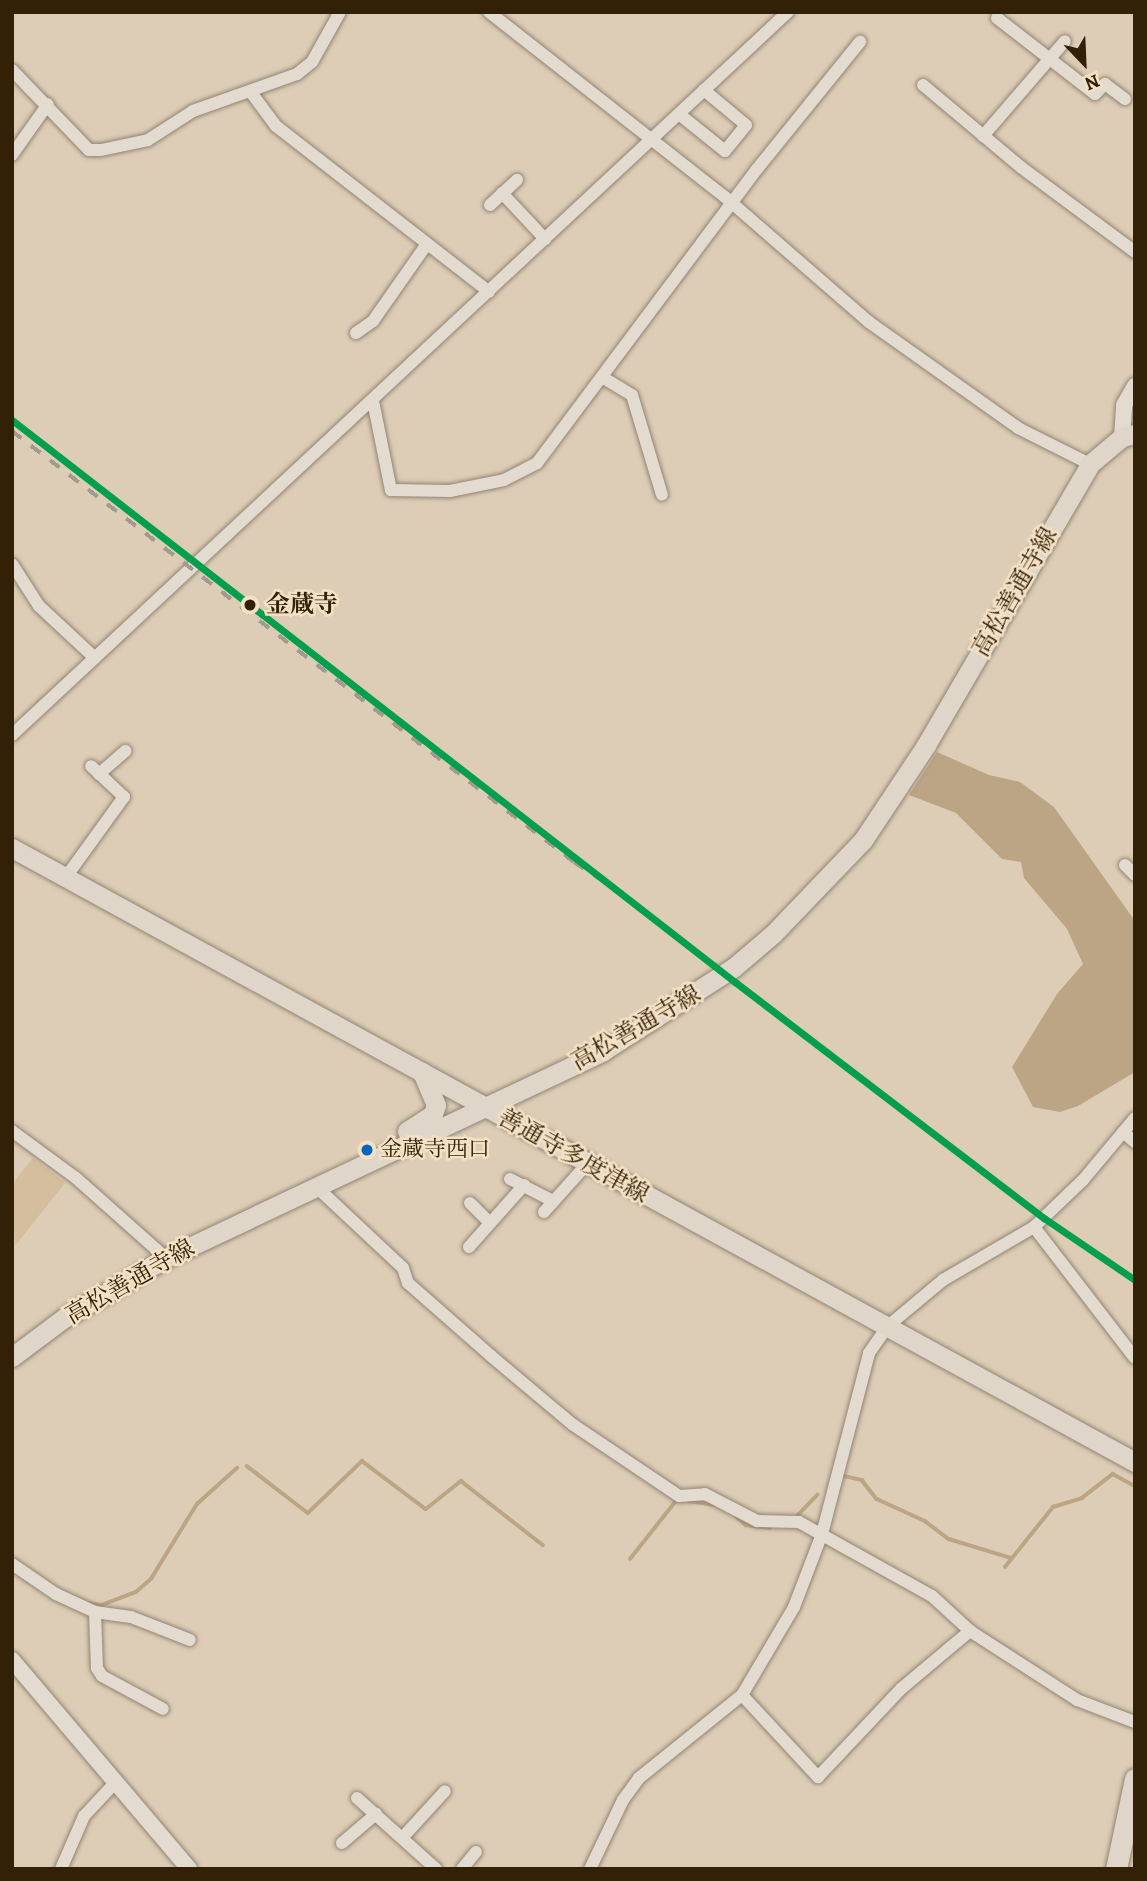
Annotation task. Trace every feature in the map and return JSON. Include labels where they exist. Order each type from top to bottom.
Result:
[{"type":"highway","points":[[1116,1869],[1135,1779]]},
{"type":"main road","name":"高松善通寺線","points":[[12,1357],[64,1318],[166,1258],[603,1051],[709,987],[733,968],[818,888],[895,797],[1090,464],[1129,436]]},
{"type":"main road","name":"善通寺多度津線","points":[[12,848],[1135,1462]]},
{"type":"main road","points":[[531,1134],[521,1117],[521,1098],[585,1067],[603,1051]]},
{"type":"main road","points":[[352,1169],[365,1155],[433,1114],[433,1093],[422,1072]]},
{"type":"main road","points":[[454,1090],[462,1107],[456,1120]]},
{"type":"street","points":[[12,70],[48,104],[89,150],[148,141],[193,111],[287,79],[312,62],[340,12]]},
{"type":"street","points":[[489,12],[652,139],[869,322],[1018,428],[1090,464]]},
{"type":"street","points":[[12,736],[788,12]]},
{"type":"street","points":[[997,18],[1095,94],[1105,84],[1125,99]]},
{"type":"street","points":[[373,401],[391,490],[450,491],[504,480],[537,463],[730,205],[860,41]]},
{"type":"street","points":[[983,136],[1065,41]]},
{"type":"street","points":[[923,85],[983,136],[1135,252]]},
{"type":"street","points":[[679,114],[725,151],[746,125],[704,90]]},
{"type":"street","points":[[250,91],[276,126],[489,292]]},
{"type":"street","points":[[12,155],[48,104]]},
{"type":"street","points":[[490,205],[517,180]]},
{"type":"street","points":[[502,193],[545,239]]},
{"type":"street","points":[[356,333],[373,321],[427,244]]},
{"type":"street","points":[[602,377],[632,395],[662,495]]},
{"type":"street","points":[[1129,436],[1124,405],[1135,386]]},
{"type":"street","points":[[12,564],[39,606],[94,658]]},
{"type":"street","points":[[66,877],[111,823],[124,797],[95,770],[125,751]]},
{"type":"street","points":[[1125,865],[1135,875]]},
{"type":"street","points":[[590,1869],[623,1800],[639,1778],[742,1695],[794,1606],[822,1534],[869,1353],[888,1326],[943,1280],[1034,1227],[1083,1180],[1135,1118]]},
{"type":"street","points":[[12,1131],[76,1178],[166,1258]]},
{"type":"street","points":[[1123,1132],[1135,1142]]},
{"type":"street","points":[[544,1212],[587,1164]]},
{"type":"street","points":[[510,1179],[553,1201]]},
{"type":"street","points":[[469,1247],[523,1185]]},
{"type":"street","points":[[324,1194],[403,1268],[408,1283],[572,1424],[679,1496],[705,1494],[757,1521],[799,1522],[932,1596],[970,1631],[1077,1700],[1135,1723]]},
{"type":"street","points":[[470,1203],[490,1223]]},
{"type":"street","points":[[1034,1227],[1135,1358]]},
{"type":"street","points":[[12,1564],[57,1594],[95,1612],[131,1617],[190,1640]]},
{"type":"street","points":[[95,1612],[97,1668],[102,1676],[163,1709]]},
{"type":"street","points":[[742,1695],[818,1777],[902,1688],[970,1631]]},
{"type":"street","points":[[12,1660],[190,1869]]},
{"type":"street","points":[[61,1869],[84,1816],[115,1783]]},
{"type":"street","points":[[403,1837],[445,1791]]},
{"type":"street","points":[[357,1798],[403,1837],[429,1867]]},
{"type":"street","points":[[342,1843],[376,1814]]},
{"type":"street","points":[[462,1869],[476,1852]]},
{"type":"shaded area","points":[[937,752],[989,775],[1020,782],[1054,807],[1135,921],[1135,1072],[1078,1106],[1060,1112],[1033,1107],[1012,1067],[1057,994],[1083,964],[1067,929],[1024,878],[1021,862],[1002,859],[956,813],[909,795]]},
{"type":"shaded area","points":[[33,1158],[65,1183],[15,1246],[12,1184]]},
{"type":"waterway","points":[[247,1466],[308,1513],[362,1461],[426,1509],[461,1481],[543,1545]]},
{"type":"waterway","points":[[89,1603],[102,1605],[136,1592],[151,1579],[197,1504],[237,1468]]},
{"type":"waterway","points":[[1005,1567],[1053,1507],[1082,1498],[1113,1474],[1135,1486]]},
{"type":"waterway","points":[[839,1475],[862,1480],[877,1499],[925,1521],[949,1539],[1011,1558]]},
{"type":"waterway","points":[[798,1515],[817,1495]]},
{"type":"waterway","points":[[630,1559],[676,1501]]},
{"type":"waterway","points":[[689,1501],[715,1505]]},
{"type":"waterway","points":[[737,1517],[746,1525],[770,1528]]},
{"type":"railway","points":[[12,431],[574,862],[614,888]]},
{"type":"transit line","points":[[12,420],[735,982],[1044,1218],[1135,1280]]},
{"type":"place","name":"金蔵寺","points":[[250,605]]},
{"type":"place","name":"金蔵寺西口","points":[[367,1150]]}]
